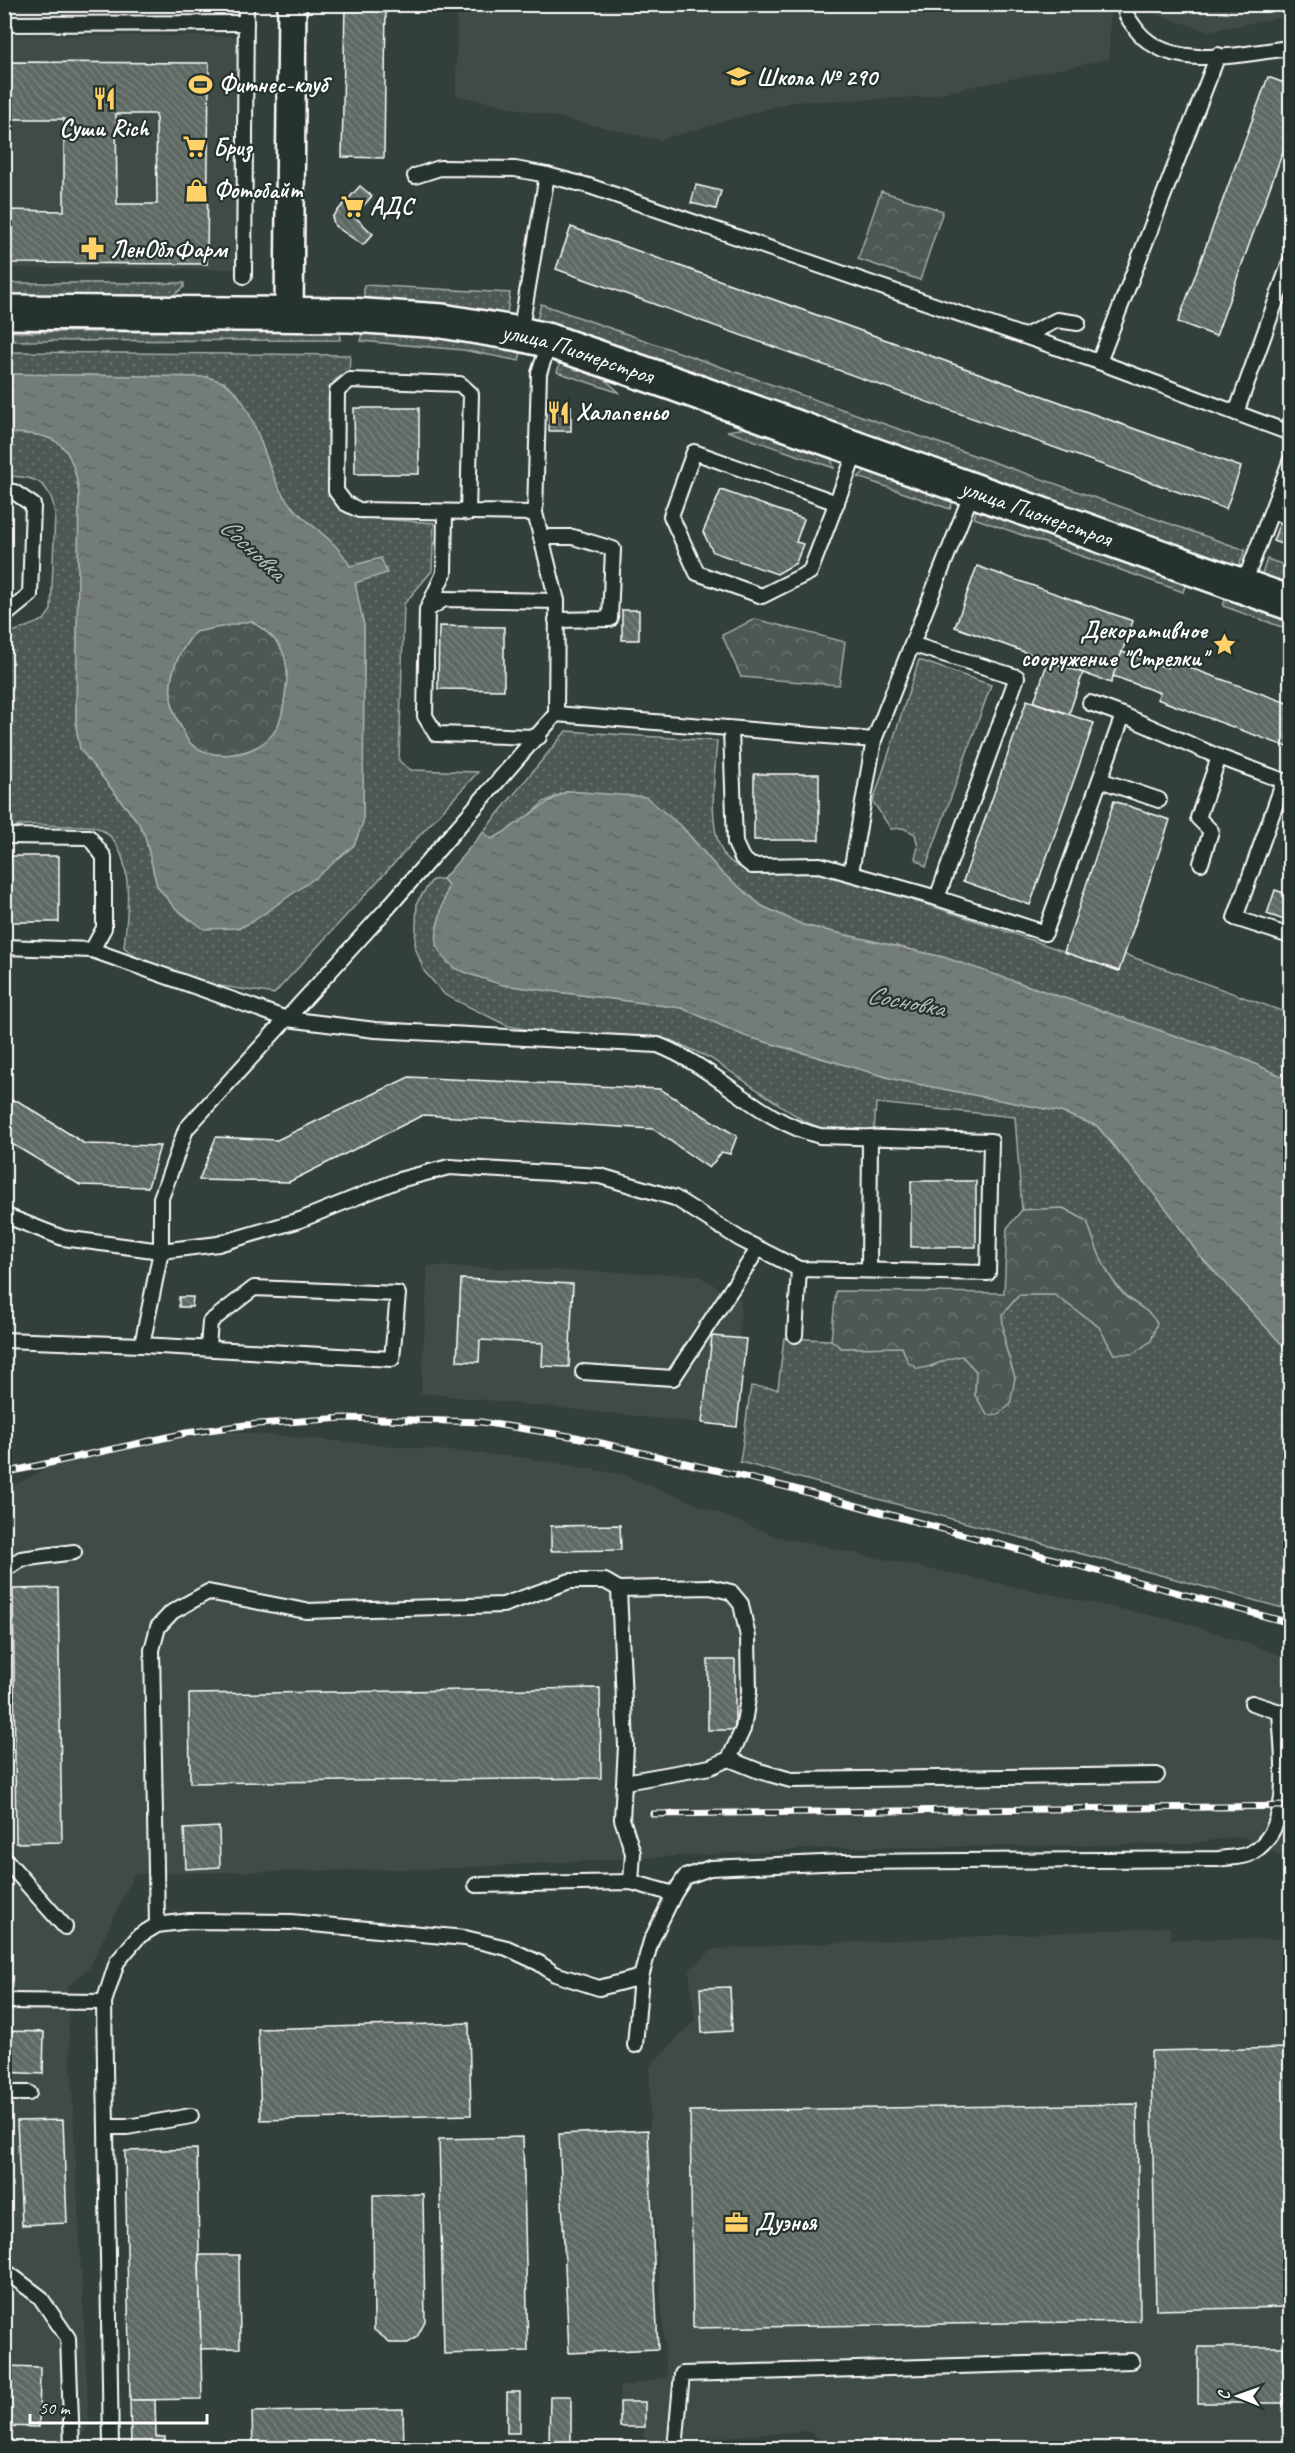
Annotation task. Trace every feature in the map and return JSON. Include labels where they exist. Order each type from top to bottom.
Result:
[{"type":"street","points":[[290,313],[292,4]]},
{"type":"street","name":"улица Пионерстроя","points":[[4,312],[290,313],[442,321],[535,338],[857,449],[1290,603]]},
{"type":"lane","points":[[244,276],[246,4]]},
{"type":"lane","points":[[1124,4],[1124,11],[1138,34],[1161,50],[1190,59],[1290,48]]},
{"type":"lane","points":[[4,24],[246,23]]},
{"type":"lane","points":[[1100,362],[1218,55]]},
{"type":"lane","points":[[415,176],[440,168],[515,169],[589,186],[1100,362],[1290,433]]},
{"type":"lane","points":[[142,1345],[161,1251],[161,1198],[186,1129],[287,1019],[539,736],[556,714],[557,600],[535,513],[539,373],[535,338],[547,175]]},
{"type":"lane","points":[[1236,413],[1290,262]]},
{"type":"lane","points":[[1025,336],[1057,320],[1078,323]]},
{"type":"lane","points":[[468,513],[471,394],[460,384],[350,380],[337,392],[336,491],[345,503],[359,510],[468,513],[535,513]]},
{"type":"lane","points":[[837,502],[694,452],[671,516],[697,573],[762,596],[810,572],[837,502],[857,449]]},
{"type":"lane","points":[[1243,586],[1290,462]]},
{"type":"lane","points":[[851,872],[874,740],[914,645],[972,490]]},
{"type":"lane","points":[[4,491],[14,492],[33,505],[30,595],[8,613],[4,613]]},
{"type":"lane","points":[[1272,511],[1290,518]]},
{"type":"lane","points":[[445,512],[444,573],[427,610],[425,716],[436,734],[539,736]]},
{"type":"lane","points":[[541,537],[573,537],[613,549],[610,619],[556,620]]},
{"type":"lane","points":[[427,610],[444,599],[557,600]]},
{"type":"lane","points":[[914,645],[1017,678],[937,898]]},
{"type":"lane","points":[[1090,703],[1219,757],[1284,781],[1235,918],[1290,936]]},
{"type":"lane","points":[[556,714],[874,740]]},
{"type":"lane","points":[[731,730],[735,843],[742,858],[752,866],[820,865],[851,872],[1045,933],[1123,715]]},
{"type":"lane","points":[[1201,862],[1211,831],[1198,818],[1219,757]]},
{"type":"lane","points":[[1100,780],[1159,800]]},
{"type":"lane","points":[[4,836],[89,837],[104,857],[104,928],[92,950]]},
{"type":"lane","points":[[4,947],[92,950],[287,1019],[375,1030],[658,1045],[687,1057],[765,1113],[799,1131],[820,1136],[991,1141],[988,1273],[799,1269],[758,1249],[675,1198],[600,1176],[449,1167],[399,1180],[290,1223],[218,1244],[161,1251],[63,1238],[4,1215]]},
{"type":"lane","points":[[869,1270],[870,1137]]},
{"type":"lane","points":[[583,1372],[673,1378],[758,1249]]},
{"type":"lane","points":[[795,1335],[799,1269]]},
{"type":"lane","points":[[4,1340],[208,1347],[392,1359],[398,1294],[254,1288],[210,1322],[208,1347]]},
{"type":"lane","points":[[4,1569],[21,1559],[74,1552]]},
{"type":"lane","points":[[157,1925],[152,1650],[158,1627],[172,1612],[208,1592],[306,1611],[503,1605],[570,1581],[605,1581],[619,1589],[710,1587],[731,1592],[741,1604],[748,1637],[749,1692],[743,1729],[729,1759],[710,1767],[625,1782]]},
{"type":"lane","points":[[619,1589],[626,1746],[622,1819],[633,1853],[631,1882]]},
{"type":"lane","points":[[635,2044],[641,1977],[651,1941],[685,1877],[710,1868],[844,1862],[1220,1859],[1250,1854],[1283,1828],[1286,1754],[1280,1712],[1252,1703]]},
{"type":"lane","points":[[729,1759],[791,1780],[1156,1775]]},
{"type":"lane","points":[[4,1858],[65,1928]]},
{"type":"lane","points":[[476,1885],[631,1882],[674,1894]]},
{"type":"lane","points":[[111,2448],[104,2002],[117,1962],[139,1936],[157,1925],[190,1921],[291,1922],[465,1938],[507,1947],[555,1974],[598,1988],[641,1977]]},
{"type":"lane","points":[[4,2001],[104,2002]]},
{"type":"lane","points":[[4,2093],[29,2093]]},
{"type":"lane","points":[[106,2127],[127,2127],[191,2116]]},
{"type":"lane","points":[[4,2270],[40,2297],[68,2338],[72,2448]]},
{"type":"lane","points":[[675,2448],[682,2374],[1132,2361]]},
{"type":"shaded area","name":"Школа № 290","points":[[457,5],[1110,5],[1109,59],[921,97],[791,102],[660,140],[456,95]]},
{"type":"shaded area","points":[[1139,5],[1290,5],[1290,16],[1208,31],[1139,9]]},
{"type":"shaded area","points":[[5,35],[236,36],[235,269],[5,268]]},
{"type":"shaded area","points":[[428,1266],[697,1275],[741,1301],[739,1338],[746,1339],[737,1427],[421,1393]]},
{"type":"shaded area","points":[[213,1430],[528,1458],[624,1475],[778,1537],[1182,1622],[1290,1658],[1290,1860],[1242,1836],[1187,1844],[828,1848],[456,1868],[134,1874],[90,1967],[67,1987],[89,2426],[69,2448],[5,2448],[4,1492],[58,1461]]},
{"type":"shaded area","points":[[1170,1927],[1171,1939],[1290,1939],[1290,2448],[822,2448],[821,2439],[808,2431],[650,2442],[643,2436],[644,2427],[620,2427],[620,2387],[667,2377],[650,2162],[650,2066],[695,2021],[689,1970],[713,1949]]},
{"type":"green space","points":[[881,191],[943,211],[920,280],[858,259]]},
{"type":"green space","points":[[4,283],[184,283],[184,287],[170,298],[5,298]]},
{"type":"green space","points":[[364,285],[510,293],[507,314],[364,299]]},
{"type":"green space","points":[[541,304],[1245,550],[1239,566],[537,320]]},
{"type":"green space","points":[[340,331],[340,340],[5,341],[4,332]]},
{"type":"green space","points":[[362,331],[465,341],[521,353],[519,361],[463,350],[361,341]]},
{"type":"green space","points":[[5,352],[350,355],[349,373],[336,379],[332,386],[330,490],[339,507],[357,517],[434,523],[432,571],[404,604],[399,761],[411,770],[478,772],[274,994],[214,985],[175,976],[157,969],[124,947],[128,899],[124,865],[120,850],[112,838],[100,829],[87,826],[34,825],[5,830],[5,635],[44,620],[51,610],[55,514],[50,494],[45,487],[33,479],[5,476],[5,433],[23,433],[49,438],[66,451],[72,462],[79,494],[76,726],[80,749],[138,822],[145,836],[157,886],[174,907],[190,920],[239,928],[317,876],[354,845],[363,822],[364,626],[350,567],[337,548],[291,507],[278,488],[256,430],[238,395],[225,383],[207,377],[4,374]]},
{"type":"green space","points":[[560,363],[600,375],[620,393],[557,372]]},
{"type":"green space","points":[[751,427],[831,457],[834,468],[727,431]]},
{"type":"green space","points":[[867,470],[953,501],[950,509],[858,477]]},
{"type":"green space","points":[[977,508],[1186,583],[1183,592],[974,518]]},
{"type":"green space","points":[[1267,559],[1290,567],[1290,585],[1262,574]]},
{"type":"green space","points":[[1226,597],[1290,620],[1290,630],[1223,606]]},
{"type":"green space","points":[[755,619],[845,642],[839,685],[741,677],[722,635]]},
{"type":"green space","points":[[251,621],[276,640],[285,656],[287,676],[280,722],[269,739],[261,745],[241,753],[210,753],[188,741],[176,716],[171,691],[175,666],[195,632]]},
{"type":"green space","points":[[919,660],[991,685],[926,867],[915,858],[918,847],[915,834],[903,828],[891,829],[873,802]]},
{"type":"green space","points":[[566,731],[717,741],[713,801],[716,833],[726,857],[747,870],[823,875],[898,896],[1118,970],[1124,954],[1290,1014],[1290,1080],[1244,1059],[943,957],[803,925],[762,906],[720,871],[682,827],[589,793],[568,791],[544,802],[514,828],[492,839],[483,832]]},
{"type":"green space","points":[[443,879],[448,885],[437,927],[503,985],[682,1008],[745,1036],[897,1080],[1061,1112],[1097,1126],[1169,1212],[1199,1255],[1290,1353],[1290,1610],[740,1462],[751,1386],[778,1389],[784,1338],[831,1340],[842,1348],[902,1347],[908,1362],[932,1367],[946,1358],[962,1356],[976,1371],[975,1395],[1015,1378],[1005,1345],[1002,1315],[1019,1295],[1055,1295],[1099,1327],[1114,1354],[1151,1341],[1156,1323],[1146,1310],[1125,1295],[1112,1279],[1087,1221],[1063,1208],[1022,1210],[1015,1117],[876,1103],[874,1132],[832,1133],[804,1121],[710,1058],[671,1040],[541,1032],[508,1026],[445,995],[424,971],[415,947],[417,902],[432,880]]},
{"type":"green space","points":[[1063,1208],[1087,1221],[1098,1251],[1118,1288],[1157,1323],[1151,1341],[1132,1354],[1114,1354],[1099,1327],[1055,1295],[1019,1295],[1002,1315],[1005,1345],[1015,1378],[1010,1405],[998,1414],[987,1415],[975,1395],[976,1371],[962,1356],[918,1369],[908,1362],[902,1347],[841,1348],[831,1340],[836,1291],[1004,1293],[1007,1228],[1022,1210]]},
{"type":"water","name":"Сосновка","points":[[5,374],[207,377],[218,380],[234,391],[243,402],[279,488],[295,510],[335,545],[350,566],[381,558],[387,573],[355,583],[364,626],[363,822],[354,845],[318,876],[252,922],[239,928],[204,929],[174,907],[157,886],[145,836],[138,822],[80,749],[76,726],[79,494],[76,476],[66,451],[58,443],[37,435],[5,433]],"holes":[[[251,621],[261,627],[281,648],[287,666],[282,715],[276,728],[273,734],[260,745],[241,753],[220,755],[200,750],[187,739],[172,703],[172,678],[180,654],[195,632]]]},
{"type":"water","name":"Сосновка","points":[[568,791],[646,797],[682,827],[720,871],[762,906],[803,925],[943,957],[1244,1059],[1290,1080],[1290,1353],[1199,1255],[1169,1212],[1097,1126],[1061,1112],[897,1080],[745,1036],[682,1008],[503,985],[454,968],[436,945],[437,927],[448,885],[443,879],[483,832],[492,839]]},
{"type":"building","points":[[345,4],[386,4],[384,158],[342,157]]},
{"type":"building","points":[[4,62],[209,63],[207,264],[4,263],[4,210],[64,211],[64,119],[4,119]],"holes":[[[116,114],[156,114],[157,204],[117,204]]]},
{"type":"building","points":[[1268,77],[1290,85],[1290,132],[1216,336],[1178,322]]},
{"type":"building","points":[[696,185],[721,191],[716,209],[691,203]]},
{"type":"building","name":"АДС","points":[[360,186],[372,196],[354,216],[373,234],[363,245],[335,226],[332,217]]},
{"type":"building","points":[[571,227],[1241,467],[1226,509],[556,269]]},
{"type":"building","points":[[550,405],[571,406],[571,431],[549,431]]},
{"type":"building","points":[[354,408],[419,408],[419,474],[355,474]]},
{"type":"building","points":[[721,490],[804,519],[796,542],[803,544],[796,563],[777,574],[713,552],[703,532]]},
{"type":"building","points":[[1280,522],[1290,526],[1290,547],[1273,541]]},
{"type":"building","points":[[977,566],[1133,621],[1111,683],[955,627]]},
{"type":"building","points":[[622,610],[639,610],[639,640],[622,640]]},
{"type":"building","points":[[439,626],[504,627],[504,690],[438,689]]},
{"type":"building","points":[[1122,652],[1168,668],[1171,661],[1290,704],[1290,748],[1157,699],[1160,693],[1113,676]]},
{"type":"building","points":[[1048,661],[1083,673],[1069,714],[1034,702]]},
{"type":"building","points":[[1027,700],[1094,723],[1030,905],[963,881]]},
{"type":"building","points":[[754,774],[819,774],[819,840],[754,840]]},
{"type":"building","points":[[1114,801],[1170,820],[1119,971],[1064,952]]},
{"type":"building","points":[[4,856],[59,856],[59,922],[4,922]]},
{"type":"building","points":[[1275,890],[1290,895],[1290,922],[1267,914]]},
{"type":"building","points":[[409,1077],[660,1089],[737,1136],[730,1154],[722,1152],[709,1168],[653,1129],[423,1115],[289,1182],[199,1180],[216,1137],[277,1140]]},
{"type":"building","points":[[4,1100],[18,1101],[85,1144],[160,1146],[148,1187],[80,1185],[4,1139]]},
{"type":"building","points":[[911,1181],[976,1181],[976,1247],[911,1247]]},
{"type":"building","points":[[461,1279],[573,1284],[569,1367],[542,1366],[543,1343],[480,1340],[479,1362],[457,1361]]},
{"type":"building","points":[[179,1297],[193,1297],[192,1307],[179,1307]]},
{"type":"building","points":[[712,1336],[746,1339],[737,1427],[702,1423]]},
{"type":"building","points":[[620,1525],[621,1550],[551,1551],[551,1526]]},
{"type":"building","points":[[58,1588],[62,1842],[16,1843],[13,1589]]},
{"type":"building","points":[[708,1660],[735,1660],[735,1730],[708,1730]]},
{"type":"building","points":[[600,1688],[601,1778],[190,1783],[189,1694]]},
{"type":"building","points":[[219,1827],[220,1867],[186,1869],[184,1829]]},
{"type":"building","points":[[730,1987],[732,2031],[702,2033],[700,1988]]},
{"type":"building","points":[[469,2023],[471,2115],[261,2120],[258,2029]]},
{"type":"building","points":[[4,2031],[44,2032],[43,2074],[4,2072]]},
{"type":"building","points":[[1290,2048],[1290,2307],[1156,2310],[1151,2051]]},
{"type":"building","points":[[1137,2104],[1140,2321],[693,2328],[690,2111]]},
{"type":"building","points":[[63,2120],[67,2223],[22,2225],[17,2121]]},
{"type":"building","points":[[648,2130],[658,2349],[569,2353],[559,2134]]},
{"type":"building","points":[[523,2137],[528,2351],[444,2354],[439,2139]]},
{"type":"building","points":[[197,2149],[202,2399],[130,2400],[125,2151]]},
{"type":"building","points":[[423,2194],[425,2322],[417,2337],[408,2343],[391,2343],[374,2330],[373,2195]]},
{"type":"building","points":[[199,2255],[239,2255],[240,2348],[201,2349]]},
{"type":"building","points":[[1198,2347],[1284,2347],[1284,2403],[1198,2403]]},
{"type":"building","points":[[4,2366],[40,2367],[39,2427],[4,2426]]},
{"type":"building","points":[[507,2392],[520,2392],[520,2433],[507,2433]]},
{"type":"building","points":[[550,2396],[571,2396],[571,2444],[549,2443]]},
{"type":"building","points":[[130,2400],[155,2400],[156,2437],[165,2437],[165,2448],[131,2448]]},
{"type":"building","points":[[620,2402],[645,2402],[645,2427],[620,2427]]},
{"type":"building","points":[[403,2409],[404,2448],[253,2448],[252,2412]]},
{"type":"railway","points":[[4,1473],[186,1433],[245,1425],[344,1418],[481,1422],[576,1437],[791,1488],[1290,1623]]},
{"type":"railway","points":[[653,1814],[1290,1806]]},
{"type":"place","name":"Школа № 290","points":[[738,77]]},
{"type":"place","name":"Фитнес-клуб","points":[[201,84]]},
{"type":"place","name":"Суши Rich","points":[[104,98]]},
{"type":"place","name":"Бриз","points":[[195,147]]},
{"type":"place","name":"Фотобайт","points":[[196,190]]},
{"type":"place","name":"АДС","points":[[352,206]]},
{"type":"place","name":"ЛенОблФарм","points":[[92,249]]},
{"type":"place","name":"Халапеньо","points":[[558,412]]},
{"type":"place","name":"Декоративное сооружение \"Стрелки\"","points":[[1225,644]]},
{"type":"place","name":"Дуэнья","points":[[737,2222]]}]
